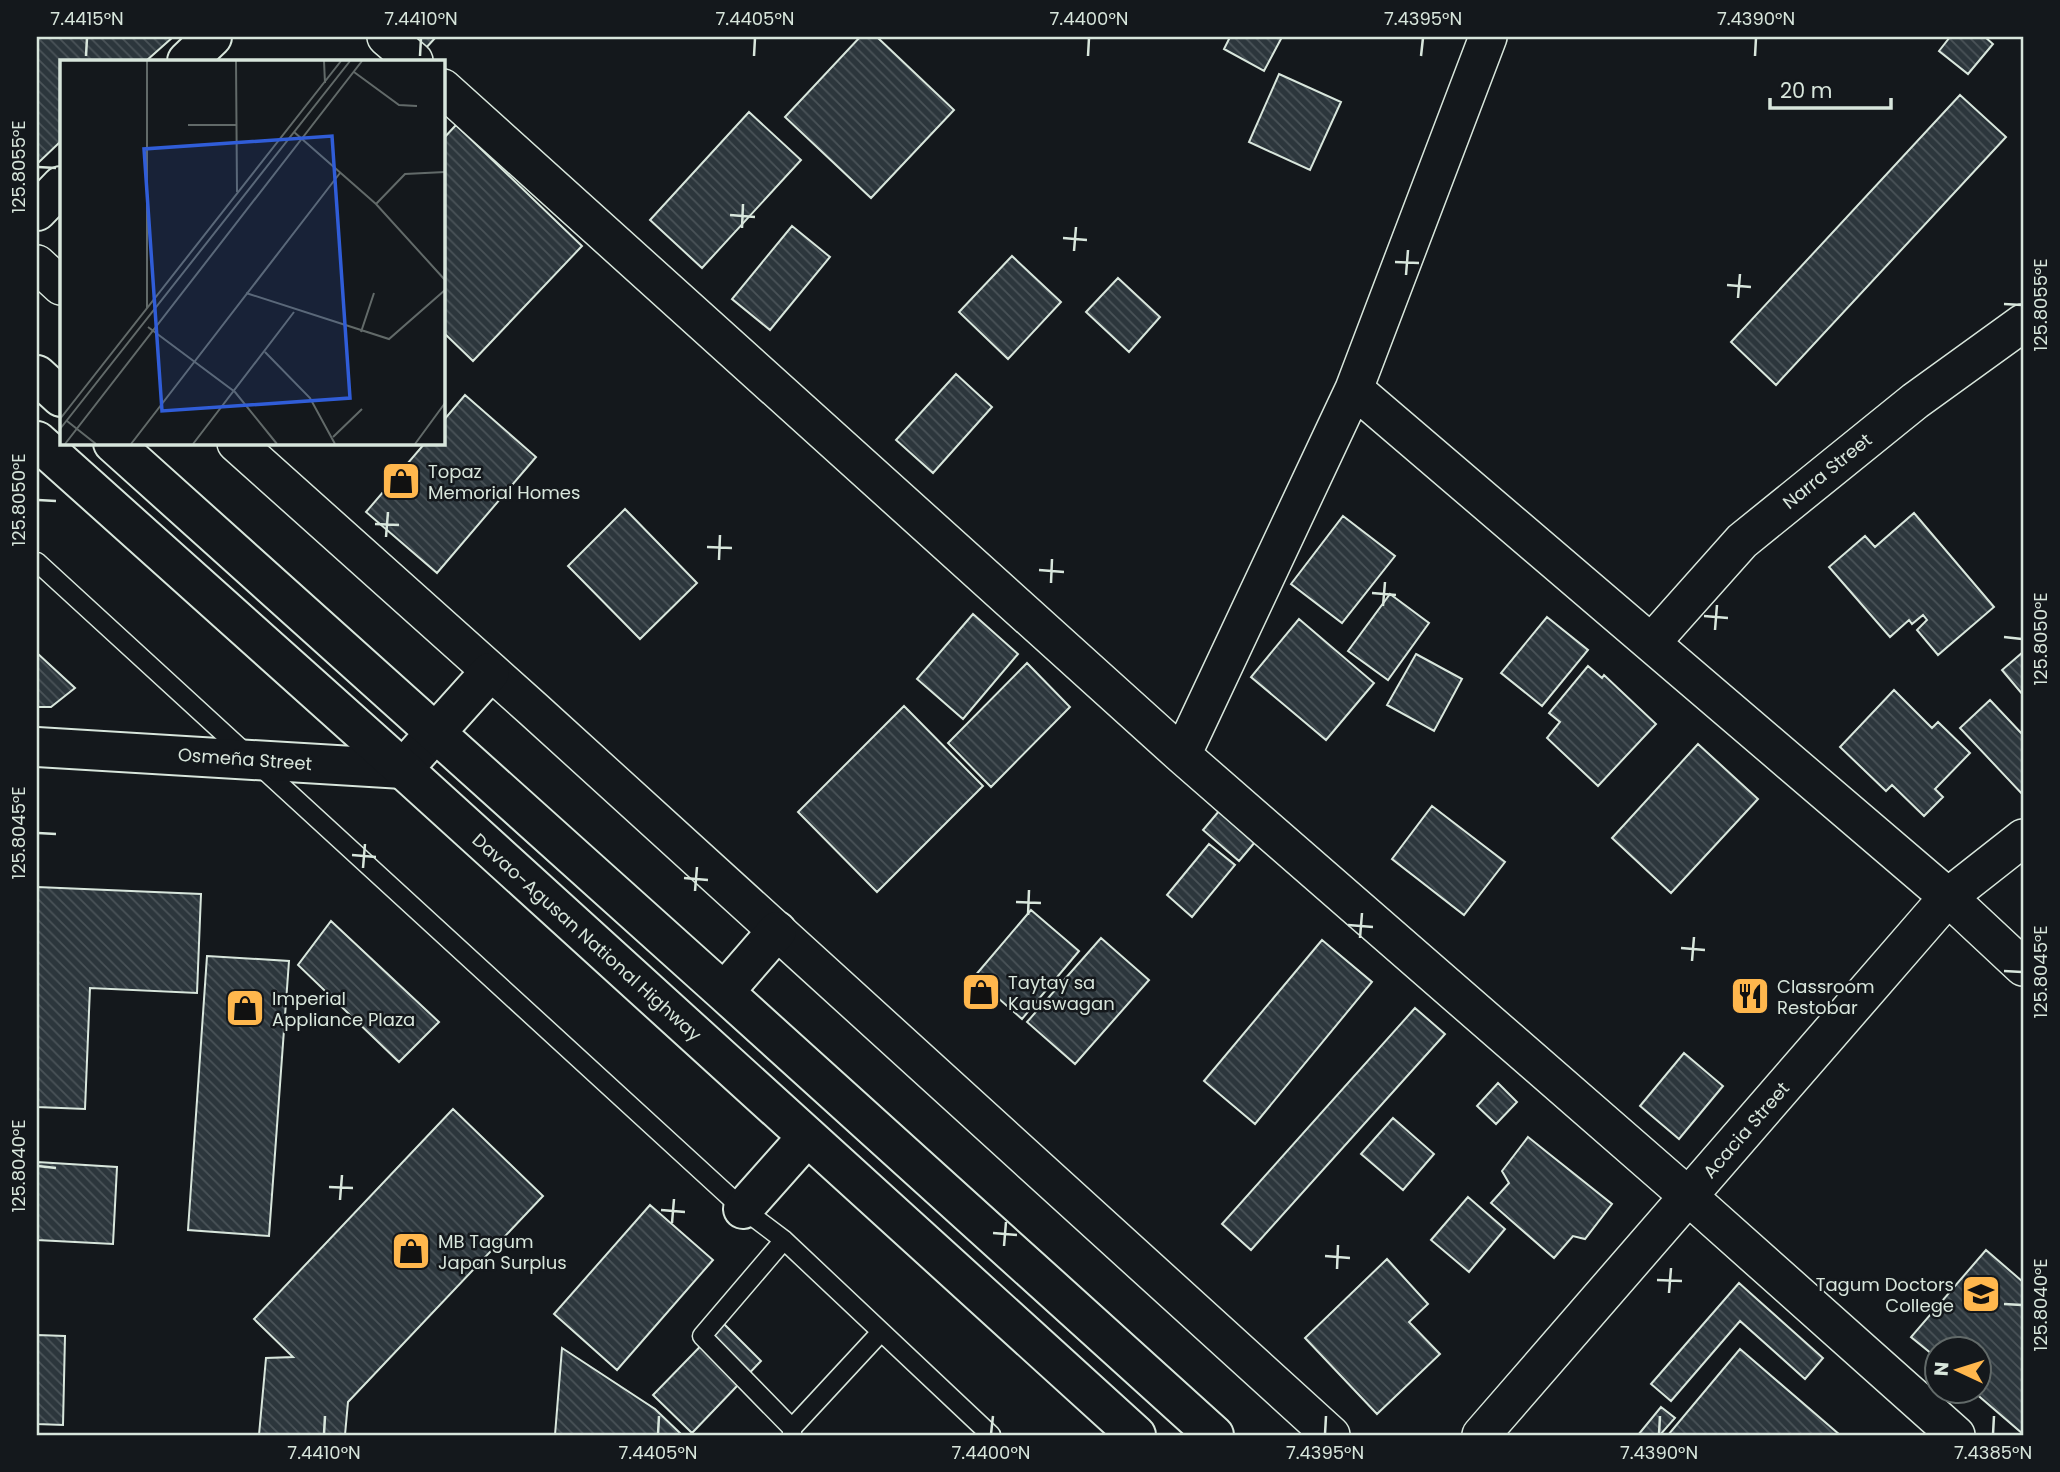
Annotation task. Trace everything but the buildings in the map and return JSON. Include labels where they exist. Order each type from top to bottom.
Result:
[{"type":"main road","points":[[188,60],[212,37]]},
{"type":"main road","points":[[37,211],[60,187]]},
{"type":"main road","points":[[37,375],[60,396]]},
{"type":"main road","name":"Davao-Agusan National Highway","points":[[37,441],[403,769],[1136,1435]]},
{"type":"main road","points":[[114,444],[1214,1435]]},
{"type":"main road","points":[[403,769],[491,672]]},
{"type":"main road","name":"Osmeña Street","points":[[37,747],[403,769]]},
{"type":"main road","points":[[724,992],[777,932]]},
{"type":"main road","points":[[743,1209],[807,1137]]},
{"type":"street","points":[[386,37],[413,60]]},
{"type":"street","points":[[1182,755],[1354,389],[1488,37]]},
{"type":"street","points":[[444,89],[1182,755],[1688,1196],[1956,1435]]},
{"type":"street","points":[[37,264],[60,285]]},
{"type":"street","name":"Narra Street","points":[[1652,642],[1742,541],[1915,401],[2023,323]]},
{"type":"street","points":[[1354,389],[1948,897],[2023,967]]},
{"type":"street","points":[[237,444],[1331,1435]]},
{"type":"street","name":"Acacia Street","points":[[1481,1435],[1948,897],[2023,838]]},
{"type":"lane","points":[[37,562],[743,1209],[784,1240],[991,1435]]},
{"type":"lane","points":[[784,1240],[702,1336],[792,1431],[881,1332]]},
{"type":"place","name":"Topaz Memorial Homes","points":[[401,481]]},
{"type":"place","name":"Taytay sa Kauswagan","points":[[981,992]]},
{"type":"place","name":"Classroom Restobar","points":[[1750,996]]},
{"type":"place","name":"Imperial Appliance Plaza","points":[[245,1008]]},
{"type":"place","name":"MB Tagum Japan Surplus","points":[[411,1251]]},
{"type":"place","name":"Tagum Doctors College","points":[[1981,1294]]}]
